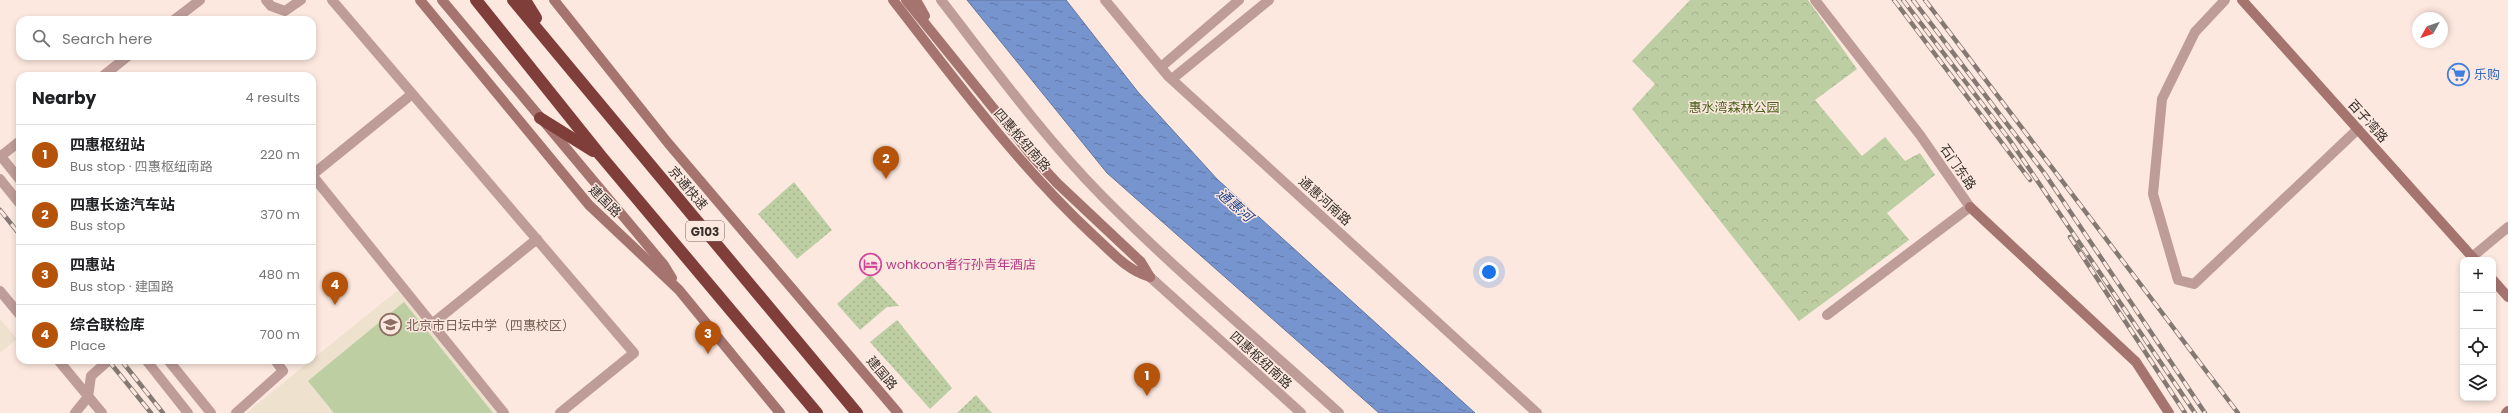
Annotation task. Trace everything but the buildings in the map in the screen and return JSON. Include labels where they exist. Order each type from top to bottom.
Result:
[{"type":"highway","name":"G103","points":[[476,0],[601,156],[816,413]]},
{"type":"highway","name":"京通快速","points":[[513,0],[858,413]]},
{"type":"highway","points":[[525,0],[553,49]]},
{"type":"highway","points":[[540,118],[601,156]]},
{"type":"main road","name":"建国路","points":[[420,0],[589,206],[679,290],[780,413]]},
{"type":"main road","points":[[442,0],[664,266],[679,290]]},
{"type":"main road","name":"建国路","points":[[554,0],[668,143],[898,413]]},
{"type":"main road","name":"四惠枢纽南路","points":[[893,0],[1003,141],[1040,181],[1078,221],[1134,272],[1150,277]]},
{"type":"main road","name":"四惠枢纽南路","points":[[906,0],[1032,156],[1057,183],[1141,262],[1150,277]]},
{"type":"main road","points":[[916,0],[938,39]]},
{"type":"main road","name":"百子湾路","points":[[2242,0],[2472,257]]},
{"type":"main road","points":[[1970,207],[2136,362],[2169,413]]},
{"type":"main road","points":[[2496,283],[2508,297]]},
{"type":"street","points":[[179,16],[200,0]]},
{"type":"street","points":[[266,0],[271,6],[285,11],[302,0]]},
{"type":"street","points":[[332,0],[634,352],[560,413]]},
{"type":"street","points":[[941,0],[1035,121],[1102,196],[1156,248],[1339,413]]},
{"type":"street","name":"通惠河南路","points":[[1105,0],[1172,79],[1537,413]]},
{"type":"street","points":[[1161,67],[1239,0]]},
{"type":"street","points":[[1172,79],[1269,0]]},
{"type":"street","name":"石门东路","points":[[1815,0],[1920,135],[1970,207],[1827,315]]},
{"type":"street","points":[[2225,0],[2195,32],[2162,99],[2153,194],[2178,280],[2194,284],[2358,129]]},
{"type":"street","points":[[108,72],[123,60]]},
{"type":"street","points":[[316,172],[412,94]]},
{"type":"street","points":[[16,144],[0,156],[16,175]]},
{"type":"street","points":[[0,179],[16,199]]},
{"type":"street","points":[[316,180],[504,413]]},
{"type":"street","points":[[2476,257],[2508,227]]},
{"type":"street","points":[[432,324],[537,239]]},
{"type":"street","name":"四惠枢纽南路","points":[[1150,277],[1301,413]]},
{"type":"street","points":[[0,291],[16,310]]},
{"type":"street","points":[[61,364],[102,413]]},
{"type":"street","points":[[75,413],[88,396],[91,376],[104,364]]},
{"type":"street","points":[[149,364],[188,413]]},
{"type":"street","points":[[171,364],[211,413]]},
{"type":"street","points":[[236,413],[283,371],[278,364]]},
{"type":"shaded area","name":"北京市日坛中学（四惠校区）","points":[[398,290],[497,413],[246,413],[307,364],[316,364],[316,356]]},
{"type":"shaded area","points":[[0,319],[16,338],[16,340],[0,353]]},
{"type":"green space","name":"惠水湾森林公园","points":[[1690,0],[1808,0],[1857,69],[1815,100],[1862,156],[1885,137],[1905,161],[1920,153],[1935,175],[1887,213],[1909,240],[1799,321],[1632,109],[1655,84],[1632,61]]},
{"type":"green space","points":[[794,182],[832,230],[797,259],[758,214]]},
{"type":"green space","points":[[870,274],[899,306],[887,307],[860,330],[837,304]]},
{"type":"green space","name":"北京市日坛中学（四惠校区）","points":[[404,302],[493,413],[334,413],[308,381]]},
{"type":"green space","points":[[897,320],[952,388],[930,409],[870,342]]},
{"type":"green space","points":[[976,395],[992,413],[957,413]]},
{"type":"water","name":"通惠河","points":[[967,0],[1066,0],[1138,92],[1217,179],[1475,413],[1379,413],[1107,173]]},
{"type":"railway","points":[[1894,0],[2030,180]]},
{"type":"railway","points":[[1903,0],[2009,139],[2195,413]]},
{"type":"railway","points":[[1913,0],[2045,174],[2205,413]]},
{"type":"railway","points":[[1925,0],[2238,413]]},
{"type":"railway","points":[[0,210],[16,230]]},
{"type":"railway","points":[[2070,237],[2185,413]]},
{"type":"railway","points":[[111,364],[151,413]]},
{"type":"railway","points":[[124,364],[163,413]]},
{"type":"place","name":"乐购","points":[[2458,74]]},
{"type":"place","name":"四惠长途汽车站","points":[[886,179]]},
{"type":"place","name":"wohkoon者行孙青年酒店","points":[[870,264]]},
{"type":"place","name":"综合联检库","points":[[335,305]]},
{"type":"place","name":"北京市日坛中学（四惠校区）","points":[[391,325]]},
{"type":"place","name":"四惠站","points":[[708,354]]},
{"type":"place","name":"四惠枢纽站","points":[[1147,396]]}]
